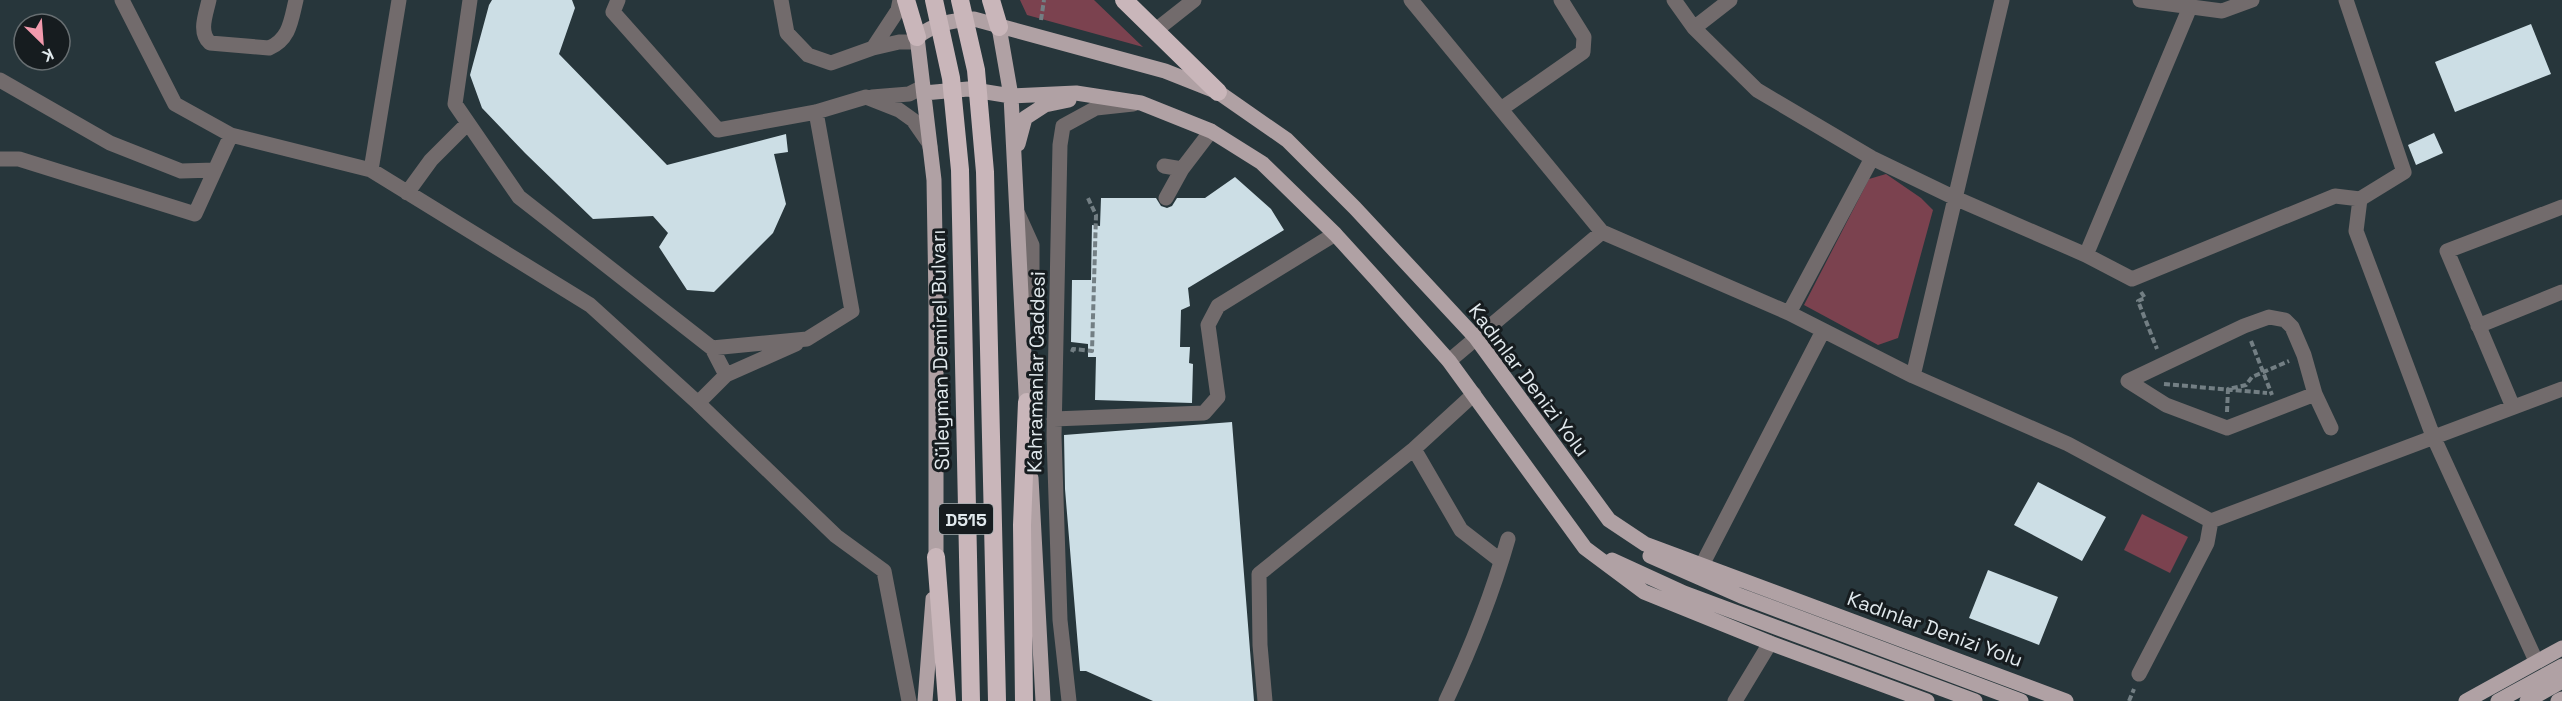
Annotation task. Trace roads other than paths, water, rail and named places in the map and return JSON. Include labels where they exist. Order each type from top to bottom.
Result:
[{"type":"highway","points":[[906,0],[917,39]]},
{"type":"highway","name":"Süleyman Demirel Bulvarı","points":[[934,0],[951,78],[960,170],[970,701]]},
{"type":"highway","name":"D515","points":[[960,0],[976,70],[984,161],[997,701]]},
{"type":"highway","points":[[992,0],[999,27]]},
{"type":"highway","points":[[1124,0],[1218,92]]},
{"type":"highway","points":[[1024,701],[1022,525],[1027,402]]},
{"type":"highway","points":[[936,558],[946,701]]},
{"type":"main road","name":"Kadınlar Denizi Yolu","points":[[917,39],[930,27],[957,20],[974,19],[1166,71],[1218,92],[1287,140],[1355,208],[1476,338],[1609,520],[1645,544],[2066,701]]},
{"type":"main road","points":[[999,27],[1011,96],[1015,155],[1043,701]]},
{"type":"main road","points":[[917,39],[934,180],[936,302],[936,558],[925,701]]},
{"type":"main road","points":[[924,90],[968,89],[1011,96],[1076,93],[1141,104],[1212,131],[1262,163],[1335,234],[1449,361],[1584,548],[1644,592],[1770,643],[1927,701]]},
{"type":"main road","points":[[1015,155],[1025,118],[1045,105],[1092,96]]},
{"type":"main road","points":[[1609,520],[1642,552],[1731,592],[2021,701]]},
{"type":"main road","points":[[1584,548],[1684,593],[1975,701]]},
{"type":"main road","points":[[2466,701],[2562,648]]},
{"type":"main road","points":[[2498,701],[2562,666]]},
{"type":"main road","points":[[2527,701],[2562,681]]},
{"type":"main road","points":[[2558,701],[2562,699]]},
{"type":"street","points":[[122,0],[175,104],[231,135],[371,170],[590,305],[698,403],[836,536],[884,571],[909,701]]},
{"type":"street","points":[[209,0],[203,30],[210,43],[269,48],[277,45],[287,35],[296,0]]},
{"type":"street","points":[[371,170],[399,0]]},
{"type":"street","points":[[470,0],[455,104],[519,197],[712,348],[726,375]]},
{"type":"street","points":[[618,0],[613,12],[718,130],[816,112],[866,98],[909,94],[924,90]]},
{"type":"street","points":[[781,0],[787,33],[808,55],[831,63],[873,48],[917,39]]},
{"type":"street","points":[[873,48],[898,10],[900,0]]},
{"type":"street","points":[[1156,30],[1194,0]]},
{"type":"street","points":[[1411,0],[1602,232],[1789,313],[1912,376],[2067,444],[2211,521],[2562,389]]},
{"type":"street","points":[[1501,109],[1583,52],[1584,37],[1561,0]]},
{"type":"street","points":[[1674,0],[1694,28],[1757,90],[1872,158],[1955,198],[2086,255],[2132,279],[2336,196],[2361,199],[2404,172],[2346,0]]},
{"type":"street","points":[[1694,28],[1730,0]]},
{"type":"street","points":[[1912,376],[2002,0]]},
{"type":"street","points":[[2140,0],[2222,11],[2252,0]]},
{"type":"street","points":[[2086,255],[2190,7]]},
{"type":"street","points":[[0,80],[110,142],[181,171],[215,170]]},
{"type":"street","points":[[866,98],[899,110],[913,120],[929,143],[934,180]]},
{"type":"street","name":"Kahramanlar Caddesi","points":[[1069,701],[1060,620],[1054,419],[1060,145],[1063,126],[1096,108],[1141,104]]},
{"type":"street","points":[[698,403],[726,375],[807,339],[852,311],[816,112]]},
{"type":"street","points":[[408,193],[430,160],[468,123]]},
{"type":"street","points":[[1166,198],[1182,169],[1212,131]]},
{"type":"street","points":[[0,159],[19,159],[195,214],[231,135]]},
{"type":"street","points":[[1789,313],[1872,158]]},
{"type":"street","points":[[1164,166],[1182,169]]},
{"type":"street","points":[[2361,199],[2356,231],[2433,436],[2536,661]]},
{"type":"street","points":[[2513,407],[2447,251],[2562,207]]},
{"type":"street","points":[[1449,361],[1602,232]]},
{"type":"street","points":[[1054,419],[1204,413],[1218,397],[1208,325],[1218,306],[1335,234]]},
{"type":"street","points":[[2478,326],[2562,292]]},
{"type":"street","points":[[2308,397],[2227,428],[2166,405],[2128,381],[2244,326],[2269,317],[2285,320],[2292,327],[2304,355],[2308,397],[2331,428]]},
{"type":"street","points":[[1702,565],[1823,331]]},
{"type":"street","points":[[712,348],[807,339]]},
{"type":"street","points":[[1265,701],[1260,645],[1259,574],[1414,449],[1474,394]]},
{"type":"street","points":[[1414,449],[1461,530],[1502,561]]},
{"type":"street","points":[[2139,674],[2207,543],[2211,521]]},
{"type":"street","points":[[1446,701],[1466,660],[1508,539]]},
{"type":"street","points":[[1735,701],[1770,643]]}]
